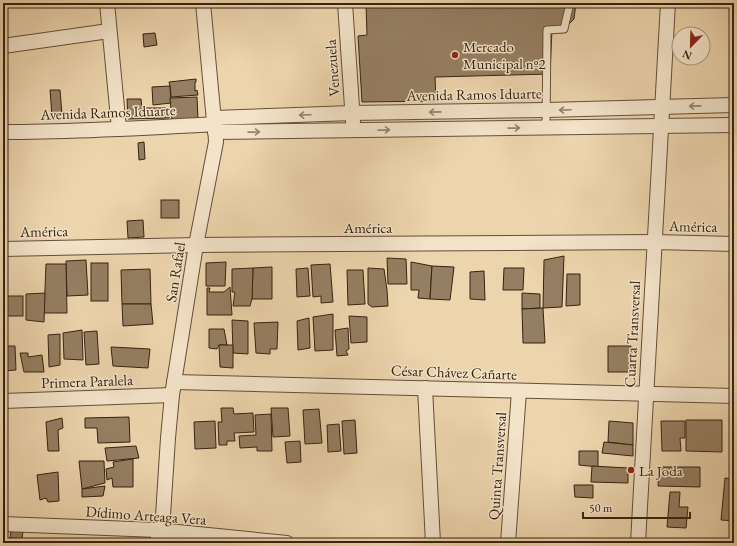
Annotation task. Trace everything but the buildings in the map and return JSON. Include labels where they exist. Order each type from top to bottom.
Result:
[{"type":"street","points":[[107,3],[119,129]]},
{"type":"street","name":"San Rafael","points":[[159,535],[173,389],[196,245],[216,142],[203,3]]},
{"type":"street","name":"Venezuela","points":[[345,3],[353,130]]},
{"type":"street","name":"Cuarta Transversal","points":[[638,543],[668,3]]},
{"type":"street","points":[[3,46],[109,31]]},
{"type":"street","name":"Avenida Ramos Iduarte","points":[[3,132],[45,132],[215,125],[352,113],[734,105]]},
{"type":"street","name":"Avenida Ramos Iduarte","points":[[215,125],[353,130],[734,125]]},
{"type":"street","name":"América","points":[[3,249],[196,245],[654,242],[734,244]]},
{"type":"street","points":[[425,388],[433,543]]},
{"type":"street","name":"César Chávez Cañarte","points":[[173,389],[425,388],[734,396]]},
{"type":"street","name":"Primera Paralela","points":[[3,401],[173,389]]},
{"type":"street","name":"Quinta Transversal","points":[[508,543],[519,390]]},
{"type":"street","name":"Dídimo Arteaga Vera","points":[[3,524],[287,543]]},
{"type":"lane","points":[[546,127],[547,30],[564,29],[570,3]]},
{"type":"place","name":"Mercado Municipal nº2","points":[[455,55]]},
{"type":"place","name":"La Joda","points":[[631,470]]}]
